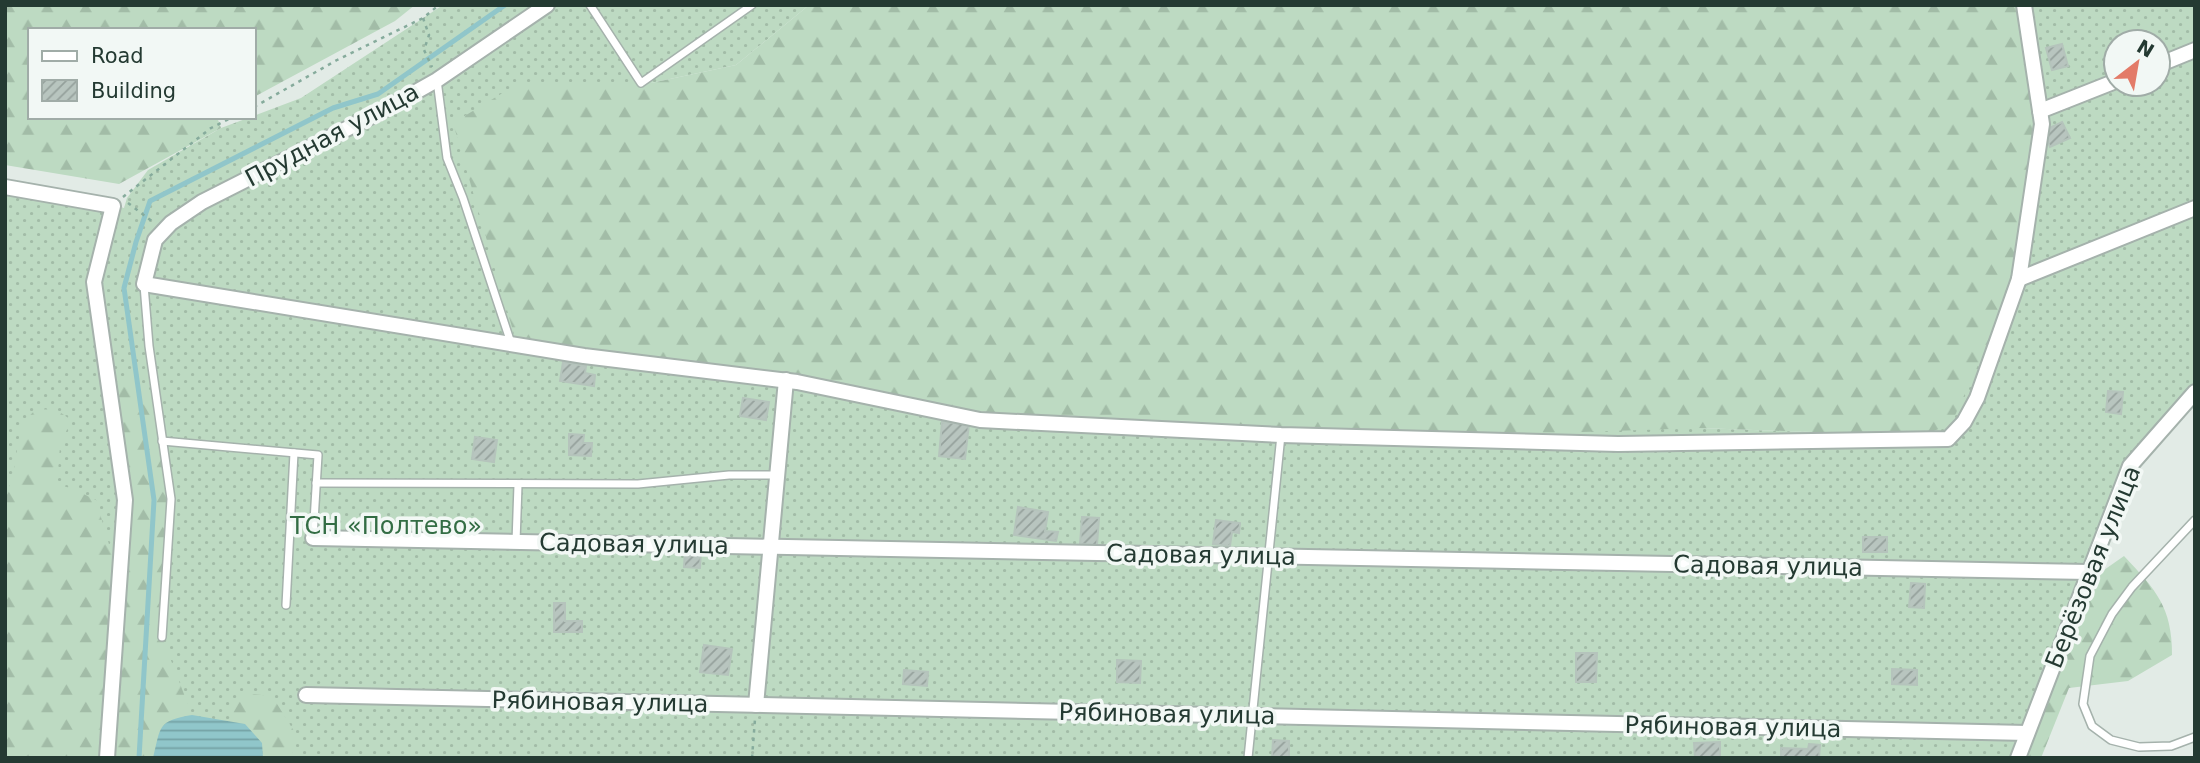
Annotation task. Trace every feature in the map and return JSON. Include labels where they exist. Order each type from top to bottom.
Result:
[{"type":"street","name":"Прудная улица","points":[[144,284],[155,240],[171,223],[202,202],[383,111],[434,73],[547,5]]},
{"type":"street","points":[[144,284],[584,356],[786,380],[980,420],[1282,435],[1618,444],[1948,439],[1964,422],[1978,398],[2019,279],[2042,124],[2024,5]]},
{"type":"street","points":[[2172,59],[2195,50]]},
{"type":"street","points":[[2040,111],[2102,87]]},
{"type":"street","points":[[5,187],[113,206],[94,282],[125,500],[107,758]]},
{"type":"street","points":[[2019,279],[2195,208]]},
{"type":"street","points":[[756,705],[786,380]]},
{"type":"street","name":"Берёзовая улица","points":[[2018,758],[2130,466],[2195,391]]},
{"type":"street","name":"Садовая улица","points":[[313,538],[2089,572]]},
{"type":"street","name":"Рябиновая улица","points":[[306,695],[2027,733]]},
{"type":"lane","points":[[590,5],[641,83],[752,5]]},
{"type":"lane","points":[[434,73],[447,158],[463,198],[511,344]]},
{"type":"lane","points":[[144,284],[149,346],[171,499],[162,636]]},
{"type":"lane","points":[[1248,758],[1282,435]]},
{"type":"lane","points":[[162,441],[318,454],[313,538]]},
{"type":"lane","points":[[286,605],[294,453]]},
{"type":"lane","points":[[316,483],[638,484],[717,475],[778,475]]},
{"type":"lane","points":[[516,542],[518,485]]},
{"type":"lane","points":[[2195,520],[2133,587],[2112,614],[2090,656],[2083,704],[2092,726],[2110,740],[2139,747],[2171,746],[2195,737]]},
{"type":"path","points":[[256,106],[337,60],[423,18],[439,5]]},
{"type":"path","points":[[423,18],[429,35],[424,50],[434,73]]},
{"type":"path","points":[[149,219],[122,198],[211,128],[229,119]]},
{"type":"path","points":[[752,758],[756,705]]},
{"type":"green space","points":[[5,5],[415,5],[395,21],[256,96],[256,28],[28,28],[28,119],[218,119],[221,128],[119,184],[5,165]]},
{"type":"green space","name":"ТСН «Полтево»","points":[[443,5],[809,5],[736,65],[651,83],[519,83],[1700,428],[1921,436],[2024,5],[2195,5],[2195,395],[2130,466],[2018,758],[5,758],[5,187],[124,208],[127,198],[148,170],[221,128],[245,119],[256,119],[256,115],[301,98]]},
{"type":"green space","points":[[809,5],[2024,5],[2042,124],[2025,240],[1989,341],[1951,424],[1921,436],[1700,428],[1440,437],[1076,423],[905,404],[535,347],[514,334],[453,123],[519,83],[651,83],[736,65]]},
{"type":"green space","points":[[129,378],[147,389],[166,437],[171,499],[162,637],[192,715],[172,720],[162,727],[153,758],[5,758],[5,494],[12,481],[21,425],[36,409],[57,410],[71,420],[60,446],[57,484],[96,500],[118,575],[125,500],[110,393]]},
{"type":"green space","points":[[2124,556],[2160,600],[2169,624],[2172,655],[2128,681],[2069,688],[2041,758],[2024,758],[2094,577]]},
{"type":"green space","points":[[240,693],[272,696],[294,731],[292,758],[263,758],[262,743],[245,724],[231,714]]},
{"type":"water","points":[[192,715],[245,724],[262,743],[263,758],[153,758],[162,727],[172,720]]},
{"type":"building","points":[[2062,44],[2068,66],[2052,70],[2046,48]]},
{"type":"building","points":[[2062,122],[2070,138],[2050,147],[2043,131]]},
{"type":"building","points":[[563,362],[586,366],[585,373],[595,375],[594,386],[560,381]]},
{"type":"building","points":[[2108,391],[2123,392],[2121,414],[2106,412]]},
{"type":"building","points":[[743,398],[769,402],[766,420],[740,416]]},
{"type":"building","points":[[942,422],[969,424],[965,459],[939,456]]},
{"type":"building","points":[[569,434],[584,435],[583,443],[592,443],[591,456],[569,455]]},
{"type":"building","points":[[475,437],[497,440],[494,462],[472,459]]},
{"type":"building","points":[[1018,507],[1048,512],[1045,531],[1058,532],[1056,541],[1014,535]]},
{"type":"building","points":[[1082,517],[1099,518],[1097,545],[1080,544]]},
{"type":"building","points":[[1216,520],[1240,523],[1239,533],[1232,532],[1230,546],[1213,544]]},
{"type":"building","points":[[1863,537],[1887,537],[1887,552],[1863,552]]},
{"type":"building","points":[[685,549],[701,550],[700,568],[684,567]]},
{"type":"building","points":[[1911,583],[1925,584],[1924,608],[1909,607]]},
{"type":"building","points":[[554,603],[565,603],[565,621],[582,621],[582,632],[554,632]]},
{"type":"building","points":[[704,645],[732,649],[728,675],[700,672]]},
{"type":"building","points":[[1576,653],[1597,653],[1596,682],[1576,682]]},
{"type":"building","points":[[1117,660],[1141,661],[1140,683],[1117,682]]},
{"type":"building","points":[[1892,669],[1917,670],[1917,685],[1892,684]]},
{"type":"building","points":[[904,670],[928,672],[927,686],[903,684]]},
{"type":"building","points":[[1273,740],[1289,741],[1289,758],[1272,758]]},
{"type":"building","points":[[1720,742],[1720,758],[1695,758],[1694,743]]},
{"type":"building","points":[[1809,744],[1820,745],[1819,758],[1781,758],[1781,748],[1808,749]]},
{"type":"waterway","points":[[139,758],[154,500],[124,288],[150,201],[333,108],[378,94],[505,5]]}]
